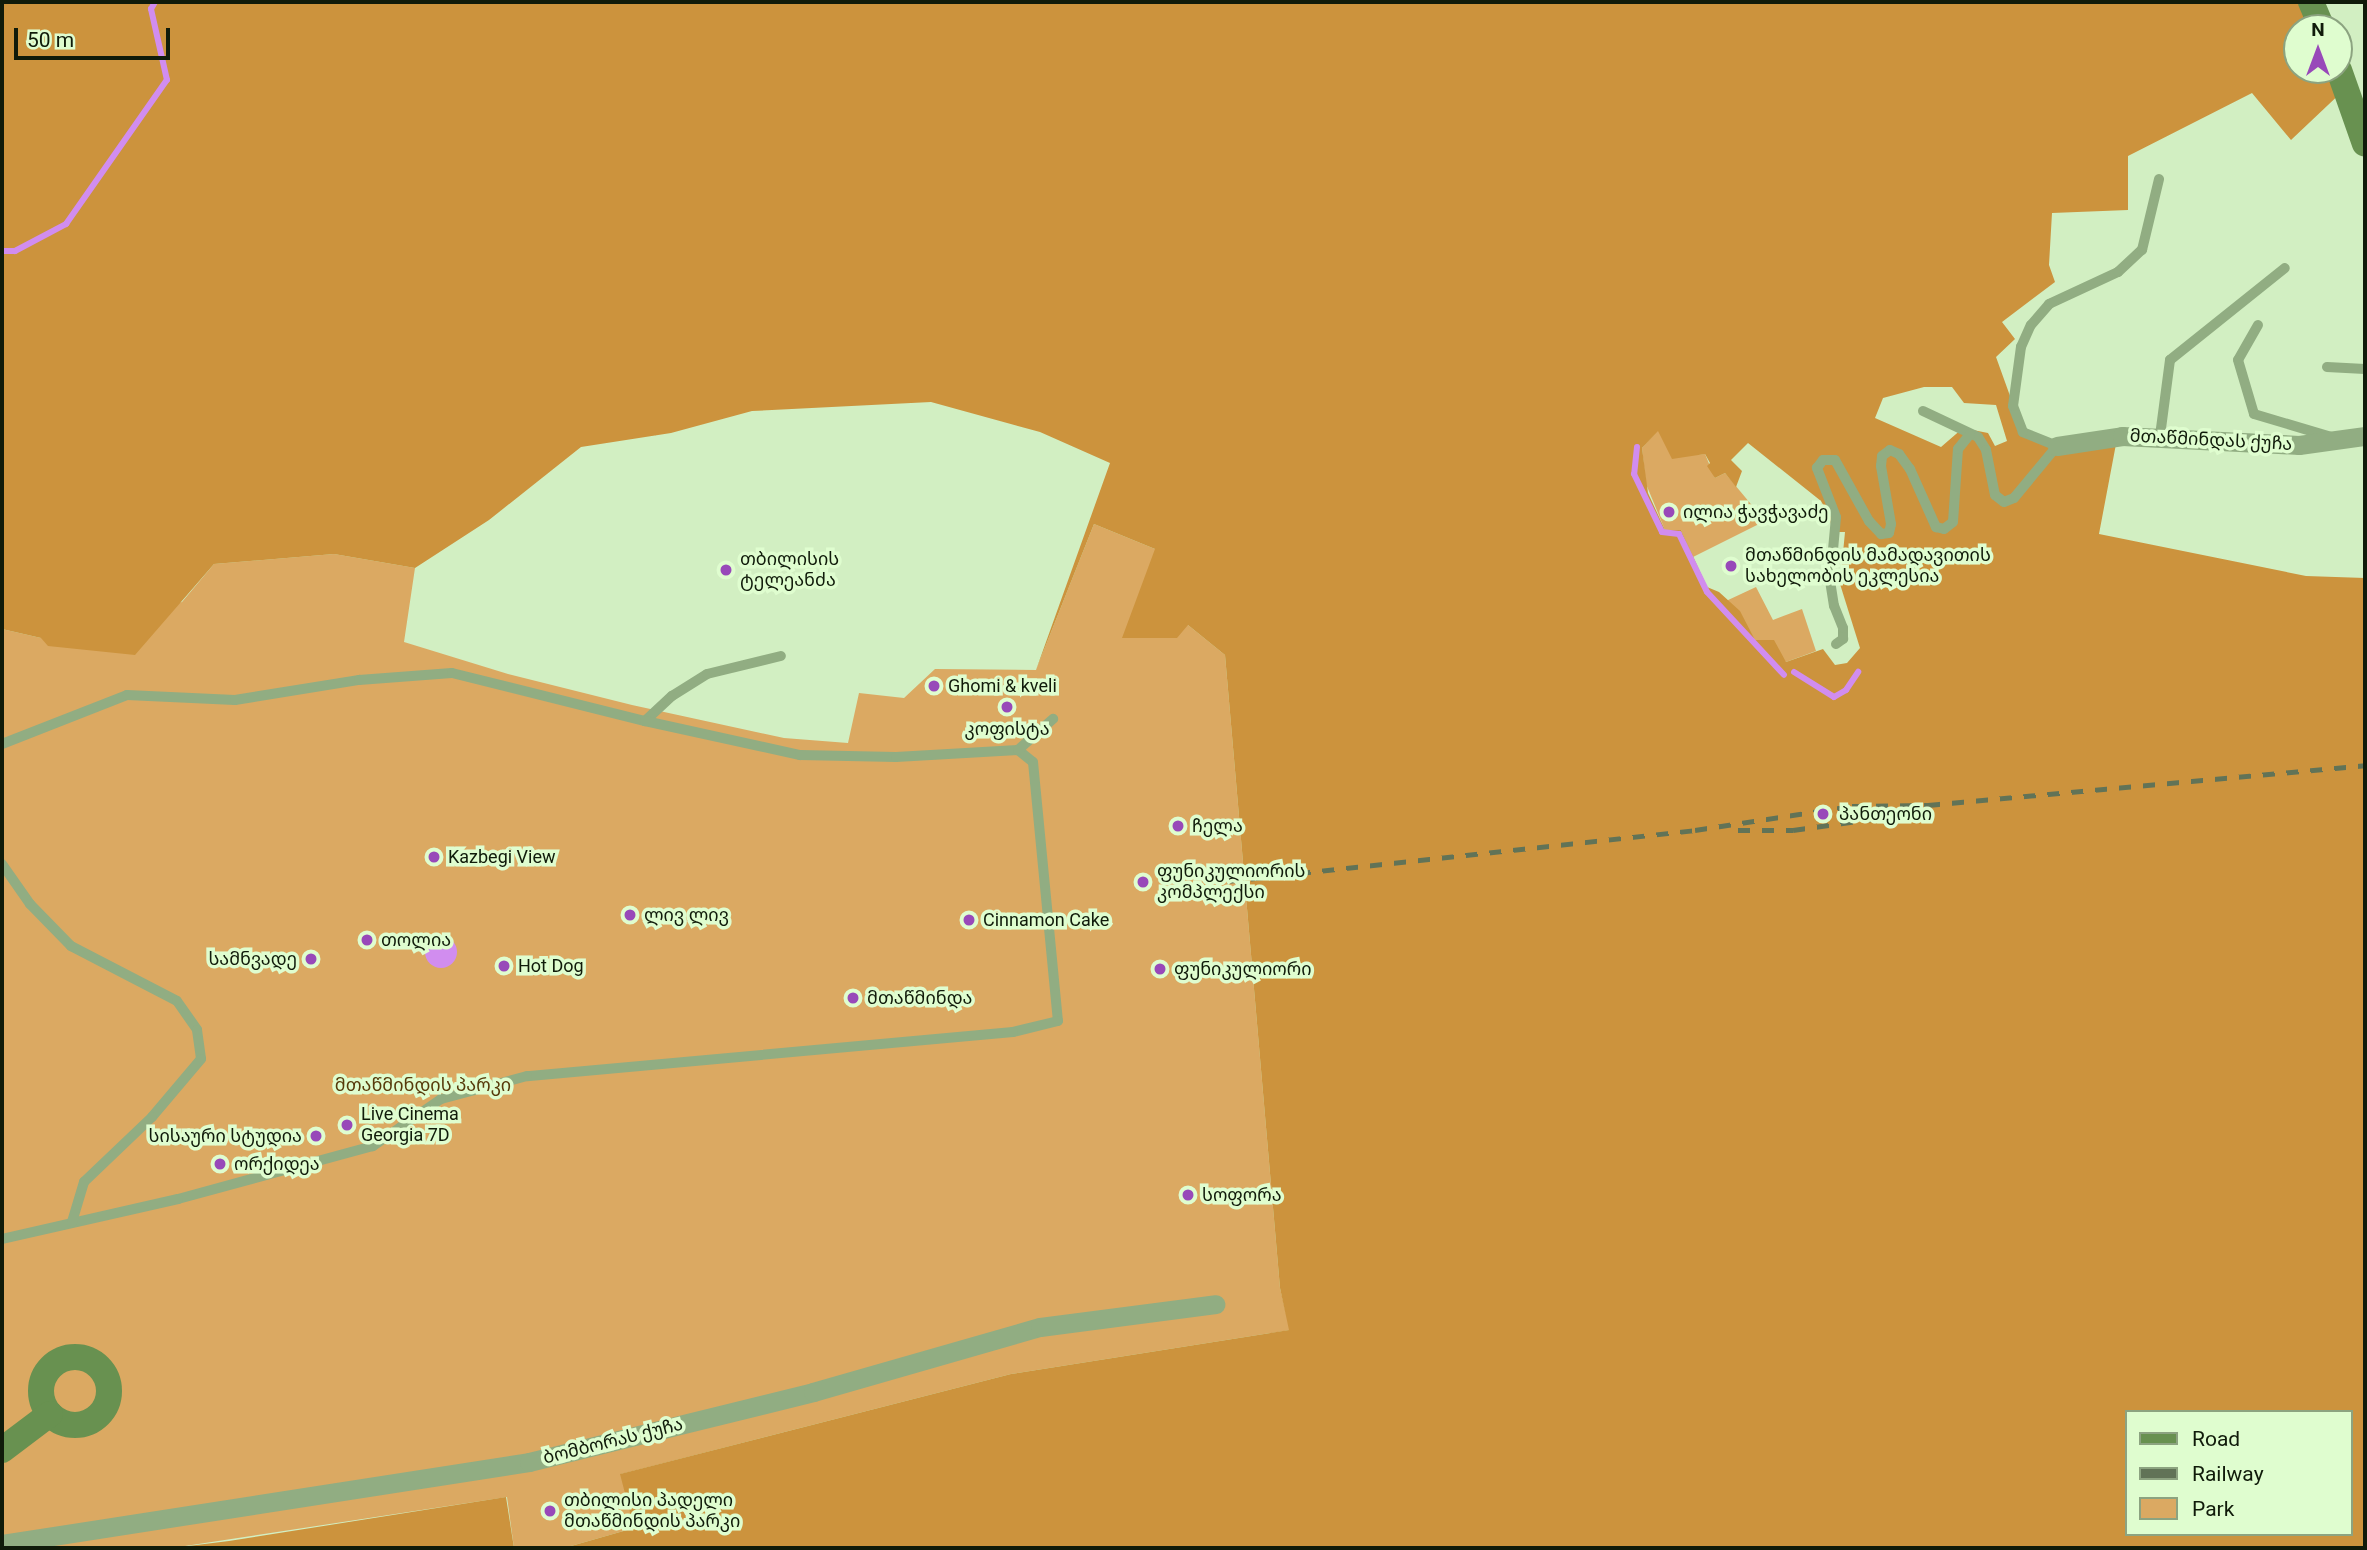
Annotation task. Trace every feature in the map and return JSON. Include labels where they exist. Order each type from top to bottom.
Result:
[{"type":"street","points":[[2344,84],[2365,144]]},
{"type":"street","name":"მთაწმინდას ქუჩა","points":[[2057,446],[2096,438],[2160,436],[2299,445],[2365,436]]},
{"type":"street","name":"ბომბორას ქუჩა","points":[[2,1544],[528,1462],[813,1392],[1040,1327],[1216,1304]]},
{"type":"street","points":[[2,1450],[50,1414]]},
{"type":"lane","points":[[1923,411],[1978,437],[1986,450],[1995,495],[2004,502],[2014,498],[2057,446],[2023,432],[2013,406],[2021,347],[2031,324],[2049,304],[2118,272],[2142,250],[2160,179]]},
{"type":"lane","points":[[2160,436],[2170,360],[2285,268]]},
{"type":"lane","points":[[2258,325],[2238,360],[2254,414],[2338,439]]},
{"type":"lane","points":[[2327,366],[2365,369]]},
{"type":"lane","points":[[1836,644],[1843,639],[1843,628],[1834,606],[1830,582],[1836,517],[1817,468],[1823,460],[1835,460],[1869,521],[1881,534],[1889,533],[1891,524],[1881,466],[1882,456],[1890,450],[1899,454],[1910,468],[1936,527],[1944,529],[1953,522],[1958,449],[1970,434]]},
{"type":"lane","points":[[645,722],[672,696],[707,674],[780,656]]},
{"type":"lane","points":[[2,744],[127,695],[235,700],[359,680],[452,673],[645,722],[800,755],[896,757],[1018,750],[1053,719]]},
{"type":"lane","points":[[2,1238],[178,1199],[373,1146],[441,1099],[527,1076],[1013,1032],[1058,1021],[1033,762],[1018,750]]},
{"type":"lane","points":[[2,864],[30,904],[71,946],[177,1001],[197,1030],[201,1059],[152,1117],[84,1182],[72,1222]]},
{"type":"green space","points":[[1658,430],[1681,456],[1705,454],[1715,478],[1725,473],[1765,521],[1693,557],[1681,530],[1665,530],[1646,484],[1642,448]]},
{"type":"green space","name":"მთაწმინდის პარკი","points":[[1094,524],[1155,549],[1188,625],[1225,655],[1280,1288],[1290,1330],[1011,1374],[621,1474],[634,1528],[564,1548],[514,1548],[507,1497],[172,1548],[2,1548],[2,629],[41,638],[182,602],[214,564],[334,554],[415,568],[404,642],[508,674],[632,705],[784,738],[848,743],[859,693],[904,698],[935,669],[1036,670]]},
{"type":"green space","points":[[1756,587],[1773,620],[1802,609],[1816,651],[1786,662],[1755,640],[1726,601]]},
{"type":"shaded area","points":[[2,2],[2318,2],[2322,14],[2283,14],[2283,84],[2344,84],[2346,88],[2291,140],[2252,93],[2128,156],[2128,210],[2052,213],[2049,265],[2055,282],[2002,322],[2015,339],[1996,357],[2023,432],[2057,446],[2116,444],[2099,534],[2306,576],[2365,578],[2365,1548],[564,1548],[634,1528],[620,1474],[1011,1374],[1289,1330],[1280,1288],[1225,655],[1188,625],[1177,638],[1122,638],[1155,549],[1094,524],[1036,670],[1110,463],[1040,432],[931,402],[752,411],[671,433],[581,447],[489,520],[415,568],[334,554],[214,564],[135,655],[48,646],[41,638],[2,629]],"holes":[[[1924,387],[1952,387],[1964,403],[1996,405],[2007,441],[1995,446],[1988,433],[1963,428],[1941,447],[1875,418],[1883,398]],[[1658,431],[1672,459],[1705,454],[1710,463],[1707,466],[1715,478],[1725,473],[1736,487],[1742,471],[1731,460],[1748,443],[1821,501],[1830,517],[1832,532],[1845,532],[1840,584],[1860,648],[1847,663],[1835,665],[1823,649],[1786,662],[1774,640],[1755,640],[1740,611],[1719,592],[1707,587],[1681,530],[1665,530],[1648,493],[1642,448]]]},
{"type":"shaded area","points":[[441,936],[452,941],[457,952],[452,963],[441,968],[430,963],[425,952],[430,941]]},
{"type":"shaded area","points":[[506,1497],[514,1548],[172,1548],[229,1541]]},
{"type":"waterway","points":[[2,251],[15,251],[66,224],[167,80],[151,9],[155,2]]},
{"type":"waterway","points":[[1637,447],[1634,474],[1662,532],[1679,534],[1707,592],[1784,675]]},
{"type":"waterway","points":[[1794,672],[1834,697],[1846,690],[1858,672]]},
{"type":"railway","points":[[1227,881],[1695,830],[1852,806],[1928,805],[2365,765]]},
{"type":"railway","points":[[1738,830],[1793,830],[1886,817],[1908,811]]},
{"type":"place","name":"ილია ჭავჭავაძე","points":[[1669,512]]},
{"type":"place","name":"მთაწმინდის მამადავითის სახელობის ეკლესია","points":[[1731,566]]},
{"type":"place","name":"თბილისის ტელეანძა","points":[[726,570]]},
{"type":"place","name":"Ghomi & kveli","points":[[934,686]]},
{"type":"place","name":"კოფისტა","points":[[1007,707]]},
{"type":"place","name":"პანთეონი","points":[[1823,814]]},
{"type":"place","name":"ჩელა","points":[[1178,826]]},
{"type":"place","name":"Kazbegi View","points":[[434,857]]},
{"type":"place","name":"ფუნიკულიორის კომპლექსი","points":[[1143,882]]},
{"type":"place","name":"ლივ ლივ","points":[[630,915]]},
{"type":"place","name":"Cinnamon Cake","points":[[969,920]]},
{"type":"place","name":"თოლია","points":[[367,940]]},
{"type":"place","name":"სამნვადე","points":[[311,959]]},
{"type":"place","name":"Hot Dog","points":[[504,966]]},
{"type":"place","name":"ფუნიკულიორი","points":[[1160,969]]},
{"type":"place","name":"მთაწმინდა","points":[[853,998]]},
{"type":"place","name":"Live Cinema Georgia 7D","points":[[347,1125]]},
{"type":"place","name":"სისაური სტუდია","points":[[316,1136]]},
{"type":"place","name":"ორქიდეა","points":[[220,1164]]},
{"type":"place","name":"სოფორა","points":[[1188,1195]]},
{"type":"place","name":"თბილისი პადელი მთაწმინდის პარკი","points":[[550,1511]]}]
